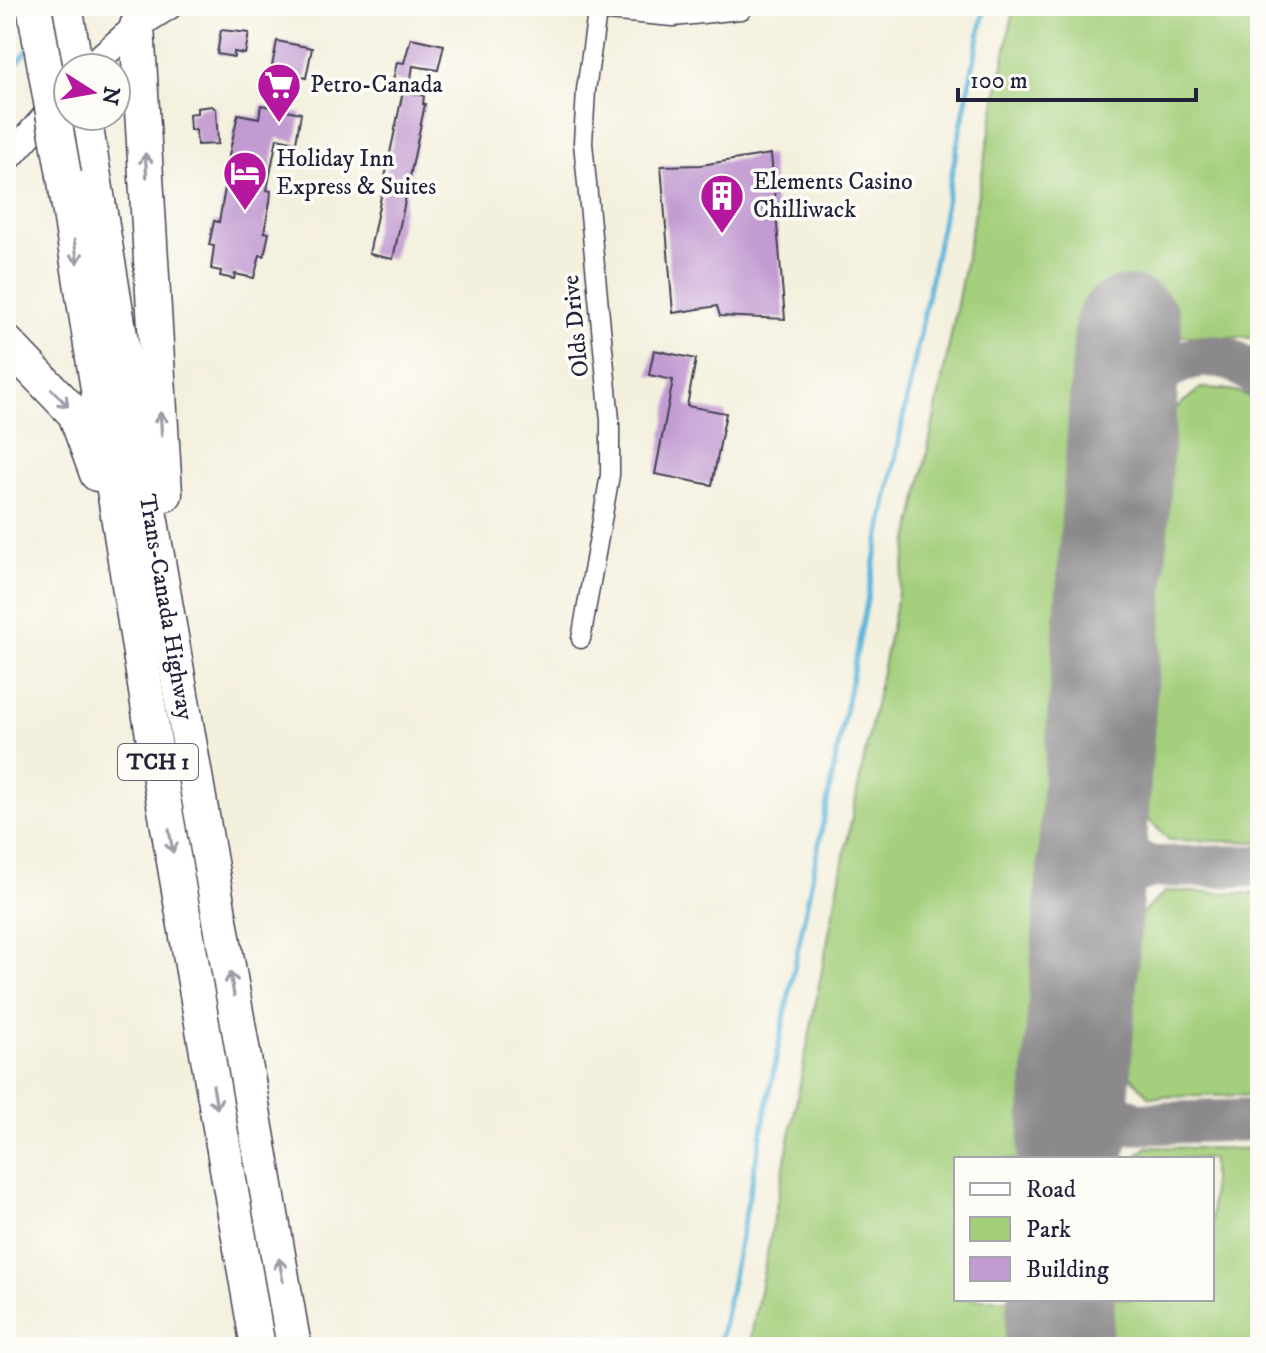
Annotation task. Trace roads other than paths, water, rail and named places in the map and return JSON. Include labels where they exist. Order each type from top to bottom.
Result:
[{"type":"highway","name":"Trans-Canada Highway","points":[[34,6],[64,175],[161,786],[258,1347]]},
{"type":"highway","points":[[65,6],[73,52]]},
{"type":"highway","points":[[137,26],[169,555],[188,683],[198,780]]},
{"type":"highway","name":"Trans-Canada Highway","points":[[87,132],[294,1347]]},
{"type":"highway","points":[[6,342],[75,414],[95,469],[161,786]]},
{"type":"main road","points":[[107,52],[137,26],[169,6]]},
{"type":"main road","points":[[597,6],[673,13],[740,6]]},
{"type":"main road","points":[[6,161],[52,109]]},
{"type":"street","name":"Olds Drive","points":[[581,639],[610,475],[610,420],[583,143],[586,90],[597,6]]},
{"type":"waterway","points":[[719,1347],[985,6]]},
{"type":"waterway","points":[[6,75],[29,49]]},
{"type":"place","name":"Petro-Canada","points":[[279,124]]},
{"type":"place","name":"Holiday Inn Express & Suites","points":[[245,212]]},
{"type":"place","name":"Elements Casino Chilliwack","points":[[722,235]]}]
